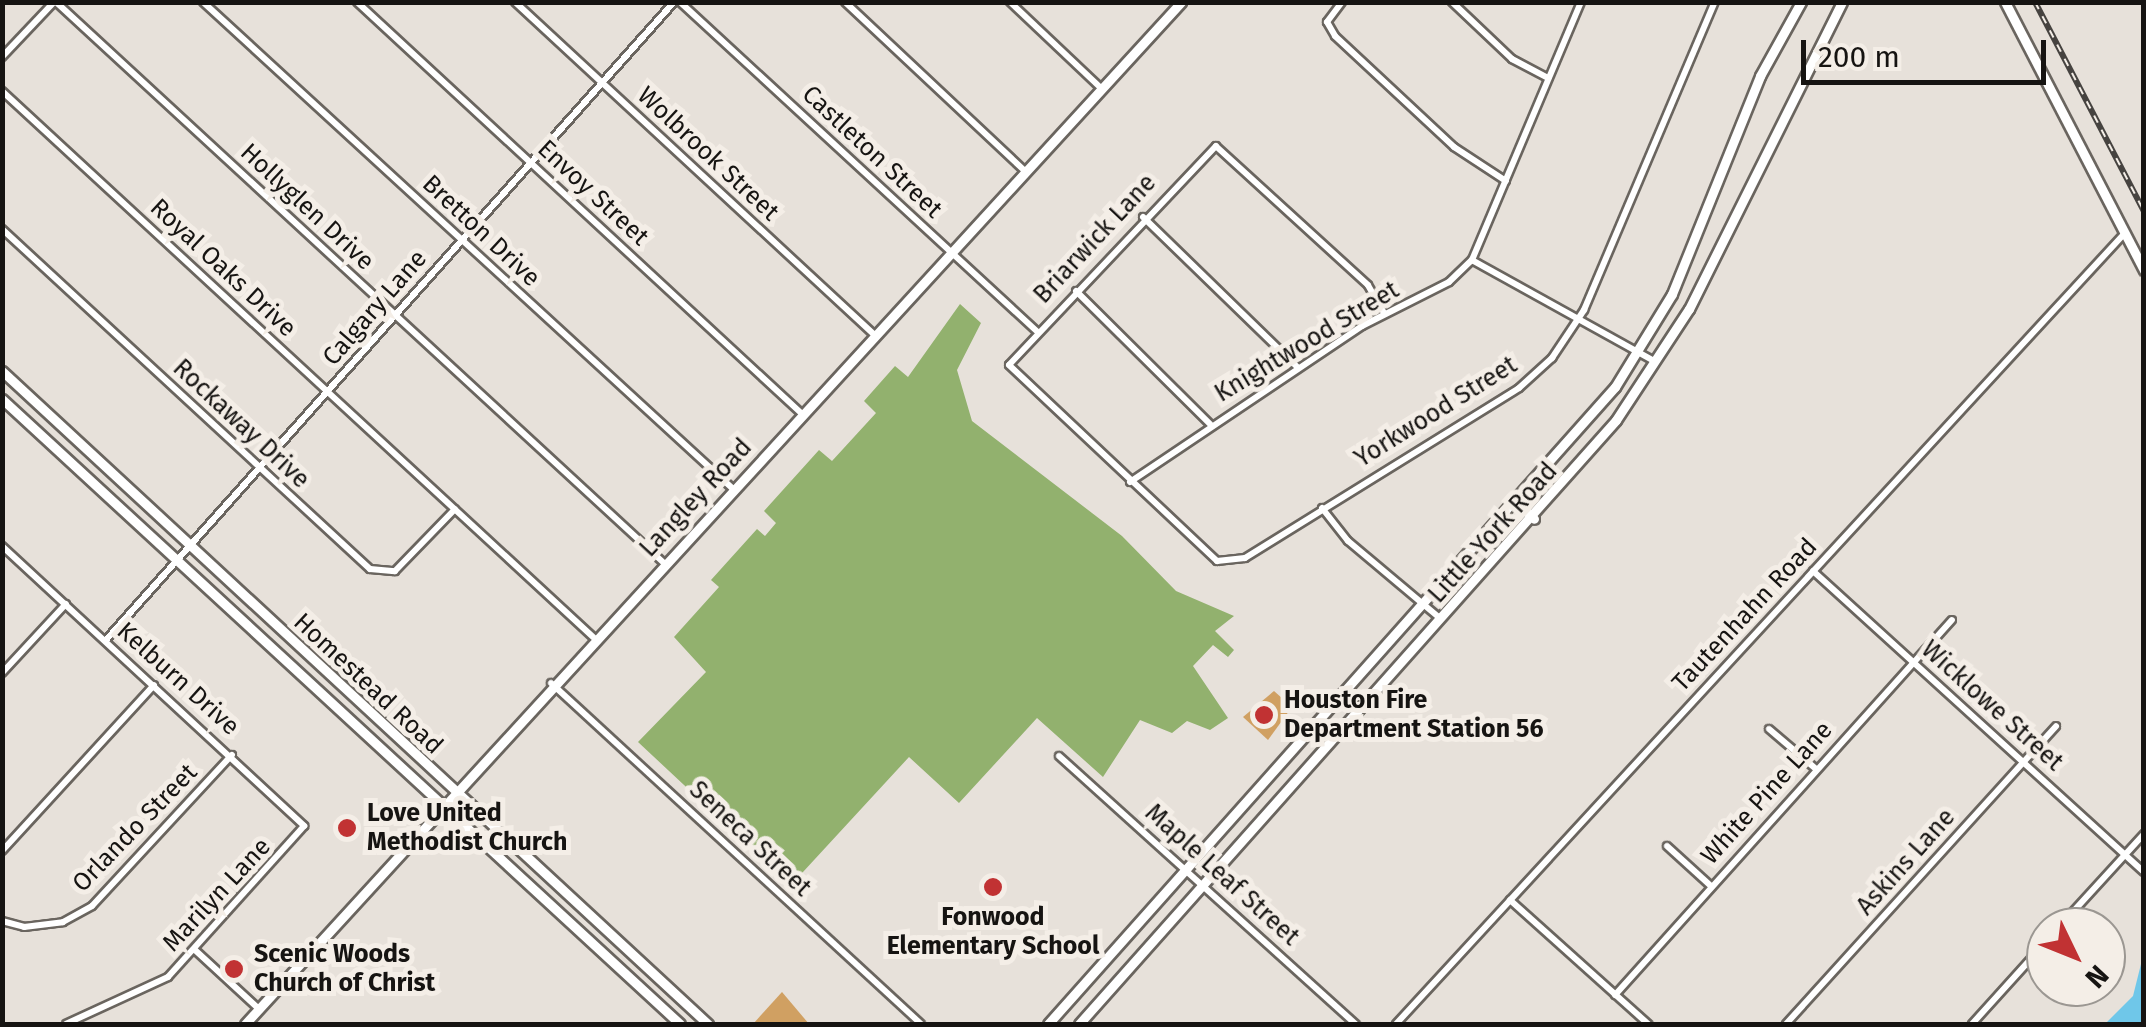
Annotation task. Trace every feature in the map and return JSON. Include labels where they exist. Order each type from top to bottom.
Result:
[{"type":"main road","name":"Langley Road","points":[[245,1024],[453,789],[1181,2]]},
{"type":"main road","name":"Little York Road","points":[[1048,1024],[1569,440],[1638,354],[1692,249],[1760,76],[1801,2]]},
{"type":"main road","name":"Little York Road","points":[[1079,1024],[1587,457],[1657,362],[1842,2]]},
{"type":"main road","points":[[2005,2],[2144,270]]},
{"type":"main road","name":"Homestead Road","points":[[2,371],[708,1024]]},
{"type":"main road","points":[[2,398],[15,382]]},
{"type":"main road","name":"Homestead Road","points":[[2,398],[338,709],[443,800],[680,1024]]},
{"type":"main road","points":[[1569,440],[1587,457]]},
{"type":"main road","points":[[79,469],[92,454]]},
{"type":"main road","points":[[1515,501],[1534,519]]},
{"type":"main road","points":[[277,652],[290,638]]},
{"type":"main road","points":[[338,709],[352,695]]},
{"type":"main road","points":[[1306,737],[1324,752]]},
{"type":"main road","points":[[1282,763],[1299,780]]},
{"type":"main road","points":[[544,899],[555,884]]},
{"type":"street","points":[[2,57],[55,2]]},
{"type":"street","name":"Hollyglen Drive","points":[[55,2],[664,563]]},
{"type":"street","name":"Bretton Drive","points":[[203,2],[732,488]]},
{"type":"street","name":"Envoy Street","points":[[358,2],[802,414]]},
{"type":"street","name":"Wolbrook Street","points":[[515,2],[874,334]]},
{"type":"street","name":"Calgary Lane","points":[[106,640],[261,470],[600,81],[677,2]]},
{"type":"street","name":"Castleton Street","points":[[677,2],[1036,331]]},
{"type":"street","points":[[845,2],[1025,170]]},
{"type":"street","points":[[1010,2],[1102,89]]},
{"type":"street","points":[[1342,2],[1327,22],[1454,147],[1506,181]]},
{"type":"street","points":[[1452,2],[1512,59],[1548,78]]},
{"type":"street","name":"Knightwood Street","points":[[1130,482],[1297,368],[1384,314],[1449,282],[1472,260],[1581,2]]},
{"type":"street","name":"Yorkwood Street","points":[[1130,482],[1210,555],[1228,566],[1519,388],[1578,321],[1715,2]]},
{"type":"street","name":"Royal Oaks Drive","points":[[2,91],[593,637]]},
{"type":"street","name":"Briarwick Lane","points":[[1130,482],[1010,366],[1036,331],[1216,146],[1368,284],[1384,314]]},
{"type":"street","points":[[1143,217],[1297,368]]},
{"type":"street","name":"Rockaway Drive","points":[[2,230],[261,470],[382,575],[454,509]]},
{"type":"street","name":"Tautenhahn Road","points":[[1396,1024],[2124,234]]},
{"type":"street","points":[[1472,260],[1657,362]]},
{"type":"street","points":[[1076,291],[1210,424]]},
{"type":"street","points":[[1322,508],[1348,541],[1442,620]]},
{"type":"street","name":"Kelburn Drive","points":[[2,546],[296,814],[304,826],[290,846]]},
{"type":"street","name":"Wicklowe Street","points":[[1813,571],[2144,872]]},
{"type":"street","points":[[2,673],[66,604]]},
{"type":"street","name":"White Pine Lane","points":[[1615,995],[1952,620]]},
{"type":"street","name":"Seneca Street","points":[[551,683],[921,1024]]},
{"type":"street","points":[[2,851],[154,685]]},
{"type":"street","name":"Askins Lane","points":[[1786,1024],[2056,726]]},
{"type":"street","points":[[1769,729],[1816,769]]},
{"type":"street","name":"Orlando Street","points":[[2,921],[63,922],[92,906],[232,755]]},
{"type":"street","name":"Maple Leaf Street","points":[[1060,756],[1356,1024]]},
{"type":"street","points":[[2078,907],[2144,834]]},
{"type":"street","name":"Marilyn Lane","points":[[66,1024],[168,976],[290,846]]},
{"type":"street","points":[[1667,846],[1711,886]]},
{"type":"street","points":[[1510,900],[1648,1024]]},
{"type":"street","points":[[195,950],[259,1009]]},
{"type":"street","points":[[1972,1024],[2026,964]]},
{"type":"green space","points":[[960,304],[981,323],[957,370],[972,421],[1122,536],[1176,591],[1234,616],[1215,631],[1234,650],[1228,657],[1213,645],[1193,666],[1228,718],[1210,730],[1187,721],[1172,733],[1140,720],[1103,777],[1037,718],[959,803],[909,757],[791,885],[638,742],[706,672],[674,637],[719,587],[711,580],[757,529],[765,536],[776,523],[764,511],[819,450],[832,461],[876,413],[864,401],[895,366],[908,377]]},
{"type":"water","points":[[2143,956],[2143,1024],[2105,1024],[2133,996]]},
{"type":"building","name":"Houston Fire Department Station 56","points":[[1274,691],[1292,707],[1268,740],[1243,717]]},
{"type":"building","points":[[782,992],[809,1024],[753,1024]]},
{"type":"railway","points":[[2035,2],[2144,211]]},
{"type":"place","name":"Houston Fire Department Station 56","points":[[1264,715]]},
{"type":"place","name":"Love United Methodist Church","points":[[347,828]]},
{"type":"place","name":"Fonwood Elementary School","points":[[993,887]]},
{"type":"place","name":"Scenic Woods Church of Christ","points":[[234,969]]}]
